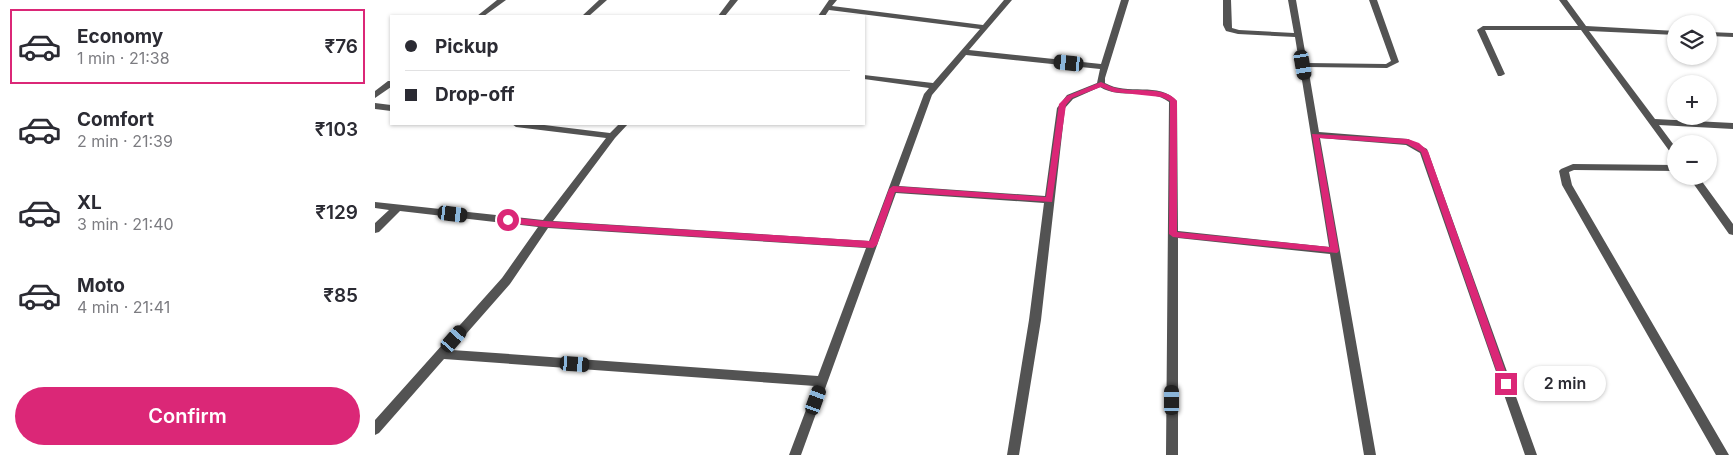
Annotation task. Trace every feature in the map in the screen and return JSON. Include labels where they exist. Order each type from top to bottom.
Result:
[{"type":"street","points":[[481,15],[502,0]]},
{"type":"street","points":[[586,15],[603,0]]},
{"type":"street","points":[[722,15],[734,0]]},
{"type":"street","points":[[822,15],[833,0]]},
{"type":"street","points":[[795,455],[927,94],[1008,0]]},
{"type":"street","points":[[1101,84],[1104,67],[1125,0]]},
{"type":"street","points":[[1227,0],[1227,24],[1229,29],[1237,32],[1297,35]]},
{"type":"street","points":[[1292,0],[1370,455]]},
{"type":"street","points":[[1303,65],[1387,66],[1395,62],[1373,0]]},
{"type":"street","points":[[1563,0],[1667,141]]},
{"type":"street","points":[[827,8],[985,27]]},
{"type":"street","points":[[1501,74],[1481,30],[1483,28],[1583,28],[1667,32]]},
{"type":"street","points":[[1717,34],[1733,35]]},
{"type":"street","points":[[964,52],[1104,67]]},
{"type":"street","points":[[865,77],[934,86]]},
{"type":"street","points":[[375,95],[390,84]]},
{"type":"street","points":[[1013,455],[1035,320],[1062,104],[1069,97],[1101,84],[1113,90],[1170,97],[1173,101],[1172,455]]},
{"type":"street","points":[[375,106],[390,108]]},
{"type":"street","points":[[1653,122],[1733,126]]},
{"type":"street","points":[[525,125],[611,136]]},
{"type":"street","points":[[375,429],[506,281],[545,224],[611,136],[623,125]]},
{"type":"street","points":[[1315,135],[1408,142],[1424,151],[1531,455]]},
{"type":"street","points":[[1667,168],[1573,167],[1565,170],[1565,177],[1567,185],[1723,455]]},
{"type":"street","points":[[1700,185],[1733,231]]},
{"type":"street","points":[[893,189],[1049,200]]},
{"type":"street","points":[[375,205],[545,224],[873,245]]},
{"type":"street","points":[[375,229],[398,207]]},
{"type":"street","points":[[1173,234],[1335,251]]},
{"type":"street","points":[[441,354],[823,381]]},
{"type":"route","points":[[508,220],[873,245],[893,189],[1049,200],[1062,104],[1069,97],[1101,84],[1105,88],[1113,90],[1170,97],[1173,101],[1173,234],[1335,251],[1315,135],[1408,142],[1417,145],[1424,151],[1506,384]]}]
